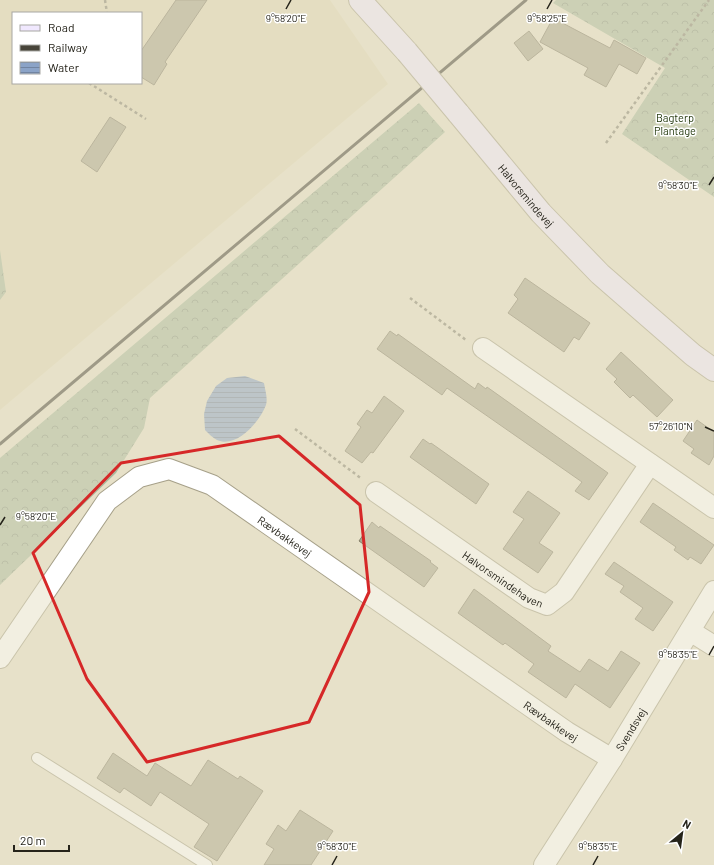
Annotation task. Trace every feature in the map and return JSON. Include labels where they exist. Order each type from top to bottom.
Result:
[{"type":"street","name":"Halvorsmindevej","points":[[360,0],[407,52],[541,213],[600,274],[693,355],[714,370]]},
{"type":"street","points":[[483,348],[714,508]]},
{"type":"street","name":"Halvorsmindehaven","points":[[376,492],[529,598],[547,604],[564,592],[650,464]]},
{"type":"street","name":"Rævbakkevej","points":[[0,658],[107,501],[139,477],[169,469],[212,485],[567,732],[612,759]]},
{"type":"street","name":"Svendsvej","points":[[544,865],[612,759],[714,591]]},
{"type":"street","points":[[690,631],[714,646]]},
{"type":"lane","points":[[37,758],[207,865]]},
{"type":"path","points":[[105,0],[107,12]]},
{"type":"path","points":[[606,143],[709,0]]},
{"type":"path","points":[[91,84],[146,119]]},
{"type":"path","points":[[410,298],[470,343],[483,348]]},
{"type":"path","points":[[295,429],[367,483],[376,492]]},
{"type":"highlighted area","points":[[279,436],[360,505],[369,592],[309,722],[147,762],[87,679],[33,553],[121,463]]},
{"type":"shaded area","points":[[0,0],[330,0],[388,84],[0,410]]},
{"type":"green space","name":"Bagterp Plantage","points":[[556,0],[714,0],[714,197],[622,134],[665,68],[553,3]]},
{"type":"green space","points":[[419,103],[445,132],[150,398],[144,428],[116,473],[0,585],[0,458]]},
{"type":"green space","points":[[0,250],[6,292],[0,300]]},
{"type":"water","points":[[245,376],[264,383],[267,397],[266,405],[259,418],[247,432],[240,437],[232,441],[225,442],[217,440],[205,430],[204,414],[207,401],[216,386],[227,378]]},
{"type":"building","points":[[176,0],[207,0],[165,62],[167,64],[154,85],[142,78],[142,50]]},
{"type":"building","points":[[553,18],[610,48],[614,40],[646,58],[637,74],[619,64],[606,87],[584,75],[588,68],[540,42]]},
{"type":"building","points":[[529,31],[543,49],[528,61],[514,43]]},
{"type":"building","points":[[110,117],[126,127],[97,172],[81,161]]},
{"type":"building","points":[[525,278],[590,323],[579,340],[574,337],[564,352],[508,313],[518,299],[514,295]]},
{"type":"building","points":[[390,331],[397,336],[398,334],[475,389],[478,383],[486,389],[487,387],[608,473],[589,500],[575,491],[582,482],[447,388],[442,395],[377,349]]},
{"type":"building","points":[[621,352],[673,400],[657,417],[633,395],[630,398],[614,382],[617,379],[606,369]]},
{"type":"building","points":[[384,396],[404,411],[373,453],[371,452],[362,463],[345,451],[361,427],[357,424],[367,410],[372,413]]},
{"type":"building","points":[[697,420],[714,432],[714,456],[709,465],[691,453],[694,449],[683,441]]},
{"type":"building","points":[[423,439],[430,444],[431,443],[489,484],[476,504],[410,457]]},
{"type":"building","points":[[528,491],[560,513],[539,543],[553,552],[538,573],[503,549],[524,519],[513,512]]},
{"type":"building","points":[[653,503],[714,545],[701,564],[690,557],[688,560],[674,550],[676,547],[640,522]]},
{"type":"building","points":[[372,522],[431,561],[430,562],[438,568],[424,587],[359,541]]},
{"type":"building","points":[[614,562],[673,602],[653,631],[635,619],[643,608],[620,592],[624,586],[605,574]]},
{"type":"building","points":[[474,589],[551,646],[548,651],[580,672],[589,659],[608,671],[621,651],[640,663],[610,708],[575,684],[566,698],[528,672],[534,664],[505,643],[503,645],[458,613]]},
{"type":"building","points":[[113,753],[147,776],[155,763],[191,786],[208,760],[238,779],[240,776],[263,791],[217,861],[194,847],[209,824],[160,792],[151,806],[124,788],[120,793],[97,778]]},
{"type":"building","points":[[300,810],[333,831],[311,865],[264,865],[274,849],[266,844],[278,825],[286,831]]},
{"type":"railway","points":[[0,444],[526,0]]}]
